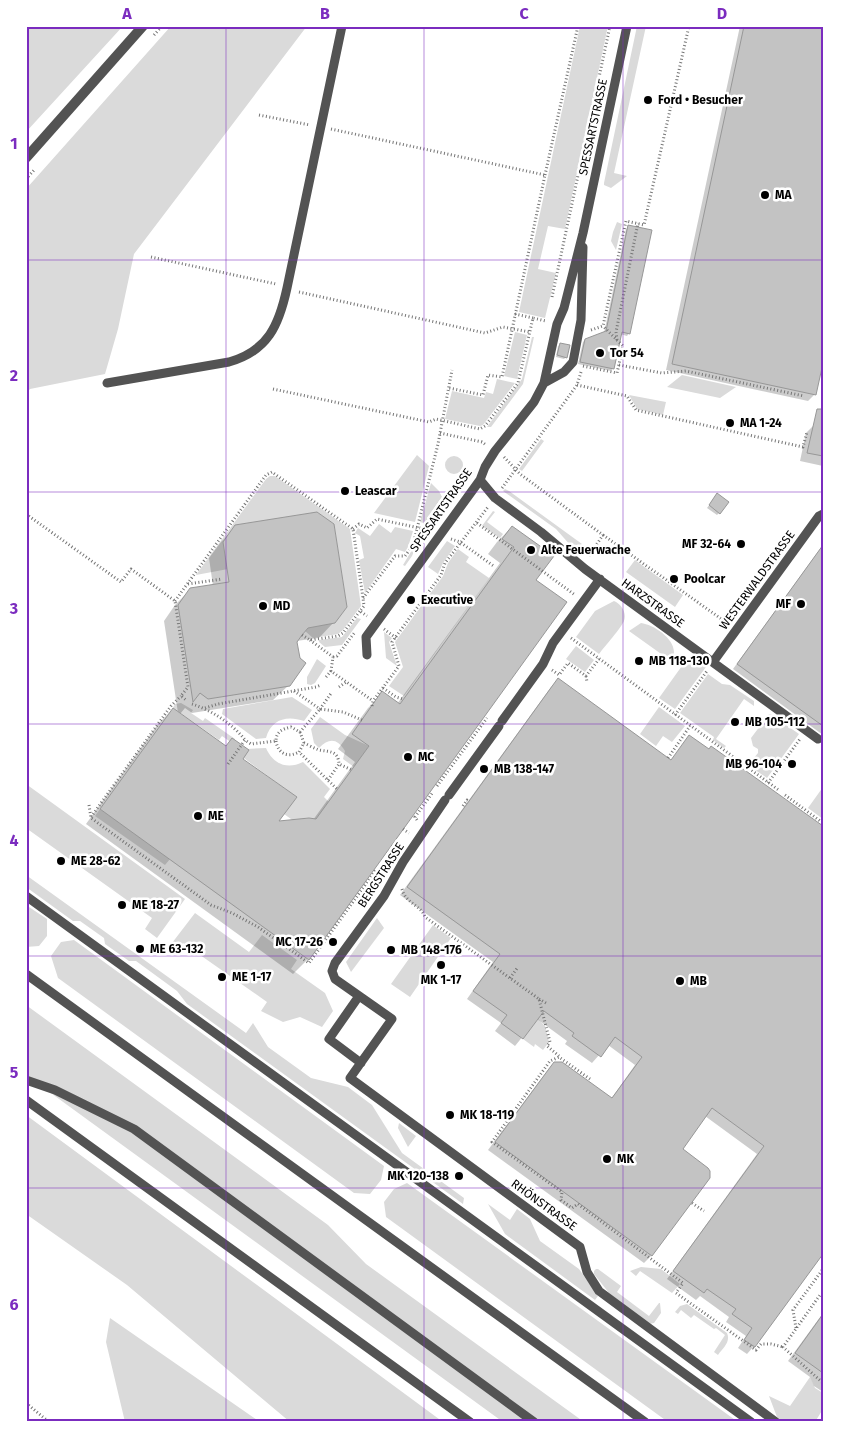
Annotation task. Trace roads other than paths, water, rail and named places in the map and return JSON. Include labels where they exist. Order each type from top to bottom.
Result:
[{"type":"street","points":[[26,158],[143,26]]},
{"type":"lane","points":[[107,383],[241,359],[257,349],[274,329],[282,311],[342,26]]},
{"type":"lane","name":"SPESSARTSTRASSE","points":[[367,655],[366,637],[480,480],[485,467],[495,451],[534,402],[544,382],[557,324],[564,308],[583,233],[626,26]]},
{"type":"lane","points":[[544,382],[564,372],[573,362],[581,320],[583,233]]},
{"type":"lane","name":"HARZSTRASSE","points":[[480,480],[495,498],[600,579],[818,739]]},
{"type":"lane","name":"WESTERWALDSTRASSE","points":[[713,662],[815,522],[823,514]]},
{"type":"lane","name":"BERGSTRASSE","points":[[359,996],[336,979],[332,971],[335,963],[384,896],[403,862],[447,798],[544,664],[553,642],[600,579]]},
{"type":"lane","points":[[26,896],[751,1422]]},
{"type":"lane","points":[[26,974],[645,1422]]},
{"type":"lane","points":[[359,996],[392,1019],[361,1063],[329,1039],[359,996]]},
{"type":"lane","name":"RHÖNSTRASSE","points":[[361,1063],[350,1078],[580,1247],[587,1272],[599,1291],[776,1422]]},
{"type":"lane","points":[[26,1080],[55,1090],[134,1130],[534,1422]]},
{"type":"lane","points":[[26,1100],[470,1422]]},
{"type":"place","name":"Ford • Besucher","points":[[648,100]]},
{"type":"place","name":"MA","points":[[765,195]]},
{"type":"place","name":"Tor 54","points":[[600,353]]},
{"type":"place","name":"MA 1-24","points":[[730,423]]},
{"type":"place","name":"Leascar","points":[[345,491]]},
{"type":"place","name":"MF 32-64","points":[[741,544]]},
{"type":"place","name":"Alte Feuerwache","points":[[531,550]]},
{"type":"place","name":"Poolcar","points":[[674,579]]},
{"type":"place","name":"Executive","points":[[411,600]]},
{"type":"place","name":"MF","points":[[801,604]]},
{"type":"place","name":"MD","points":[[263,606]]},
{"type":"place","name":"MB 118-130","points":[[639,661]]},
{"type":"place","name":"MB 105-112","points":[[735,722]]},
{"type":"place","name":"MC","points":[[408,757]]},
{"type":"place","name":"MB 96-104","points":[[792,764]]},
{"type":"place","name":"MB 138-147","points":[[484,769]]},
{"type":"place","name":"ME","points":[[198,816]]},
{"type":"place","name":"ME 28-62","points":[[61,861]]},
{"type":"place","name":"ME 18-27","points":[[122,905]]},
{"type":"place","name":"MC 17-26","points":[[333,942]]},
{"type":"place","name":"ME 63-132","points":[[140,949]]},
{"type":"place","name":"MB 148-176","points":[[391,950]]},
{"type":"place","name":"MK 1-17","points":[[441,965]]},
{"type":"place","name":"ME 1-17","points":[[222,977]]},
{"type":"place","name":"MB","points":[[680,981]]},
{"type":"place","name":"MK 18-119","points":[[450,1115]]},
{"type":"place","name":"MK","points":[[607,1159]]},
{"type":"place","name":"MK 120-138","points":[[459,1176]]}]
